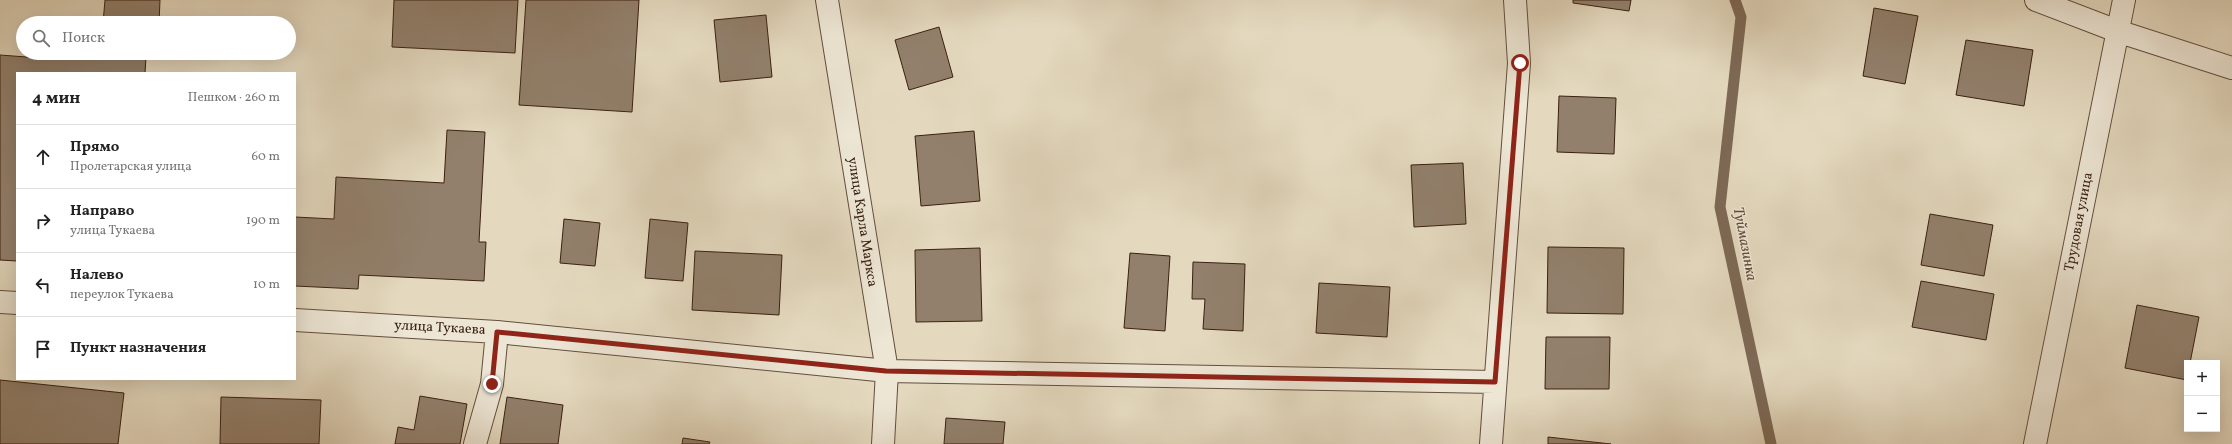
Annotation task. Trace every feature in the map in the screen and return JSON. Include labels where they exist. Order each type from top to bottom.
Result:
[{"type":"street","name":"улица Карла Маркса","points":[[827,0],[886,371],[882,444]]},
{"type":"street","points":[[1491,444],[1520,63],[1515,0]]},
{"type":"street","points":[[2036,0],[2117,32],[2232,68]]},
{"type":"street","name":"Трудовая улица","points":[[2035,444],[2124,0]]},
{"type":"street","points":[[0,302],[16,303]]},
{"type":"street","name":"улица Тукаева","points":[[296,320],[497,332],[886,371],[1495,382]]},
{"type":"street","points":[[475,444],[492,384],[497,332]]},
{"type":"building","points":[[105,0],[160,0],[159,16],[104,16]]},
{"type":"building","points":[[394,0],[518,0],[515,53],[392,47]]},
{"type":"building","points":[[526,0],[639,0],[632,112],[519,105]]},
{"type":"building","points":[[1573,0],[1631,0],[1629,11],[1573,3]]},
{"type":"building","points":[[1874,8],[1918,16],[1905,84],[1863,76]]},
{"type":"building","points":[[766,15],[772,77],[720,82],[714,20]]},
{"type":"building","points":[[939,27],[953,77],[909,90],[895,40]]},
{"type":"building","points":[[1966,40],[2033,50],[2024,106],[1956,95]]},
{"type":"building","points":[[0,55],[16,56],[16,60],[146,60],[145,72],[16,72],[16,261],[0,260]]},
{"type":"building","points":[[1559,96],[1616,98],[1614,154],[1557,152]]},
{"type":"building","points":[[447,130],[485,132],[479,242],[486,242],[484,281],[359,275],[358,289],[296,286],[296,217],[334,219],[336,177],[444,183]]},
{"type":"building","points":[[974,131],[980,201],[921,206],[915,136]]},
{"type":"building","points":[[1463,163],[1466,224],[1414,227],[1411,165]]},
{"type":"building","points":[[1930,214],[1993,225],[1984,276],[1921,265]]},
{"type":"building","points":[[564,219],[600,223],[595,266],[560,263]]},
{"type":"building","points":[[650,219],[688,223],[683,281],[645,278]]},
{"type":"building","points":[[1548,247],[1624,248],[1623,314],[1547,313]]},
{"type":"building","points":[[980,248],[982,321],[916,322],[915,250]]},
{"type":"building","points":[[695,251],[782,255],[779,315],[692,310]]},
{"type":"building","points":[[1130,253],[1170,256],[1165,331],[1124,328]]},
{"type":"building","points":[[1193,262],[1245,264],[1243,331],[1203,329],[1205,299],[1192,299]]},
{"type":"building","points":[[1921,281],[1994,294],[1986,340],[1912,327]]},
{"type":"building","points":[[1319,283],[1390,287],[1387,337],[1316,333]]},
{"type":"building","points":[[2137,305],[2199,317],[2191,360],[2184,360],[2184,379],[2125,368]]},
{"type":"building","points":[[1546,337],[1610,337],[1609,389],[1545,389]]},
{"type":"building","points":[[0,380],[124,393],[118,444],[0,444]]},
{"type":"building","points":[[420,396],[467,404],[460,444],[395,444],[398,427],[414,430]]},
{"type":"building","points":[[221,397],[321,400],[319,444],[220,444]]},
{"type":"building","points":[[507,397],[563,405],[558,444],[500,444]]},
{"type":"building","points":[[946,418],[1005,422],[1003,444],[944,444]]},
{"type":"building","points":[[1548,437],[1611,444],[1548,444]]},
{"type":"building","points":[[683,438],[710,442],[709,444],[682,444]]},
{"type":"waterway","name":"Туймазинка","points":[[1735,0],[1741,17],[1720,207],[1771,444]]},
{"type":"route","points":[[492,384],[497,332],[886,371],[1495,382],[1520,63]]}]
